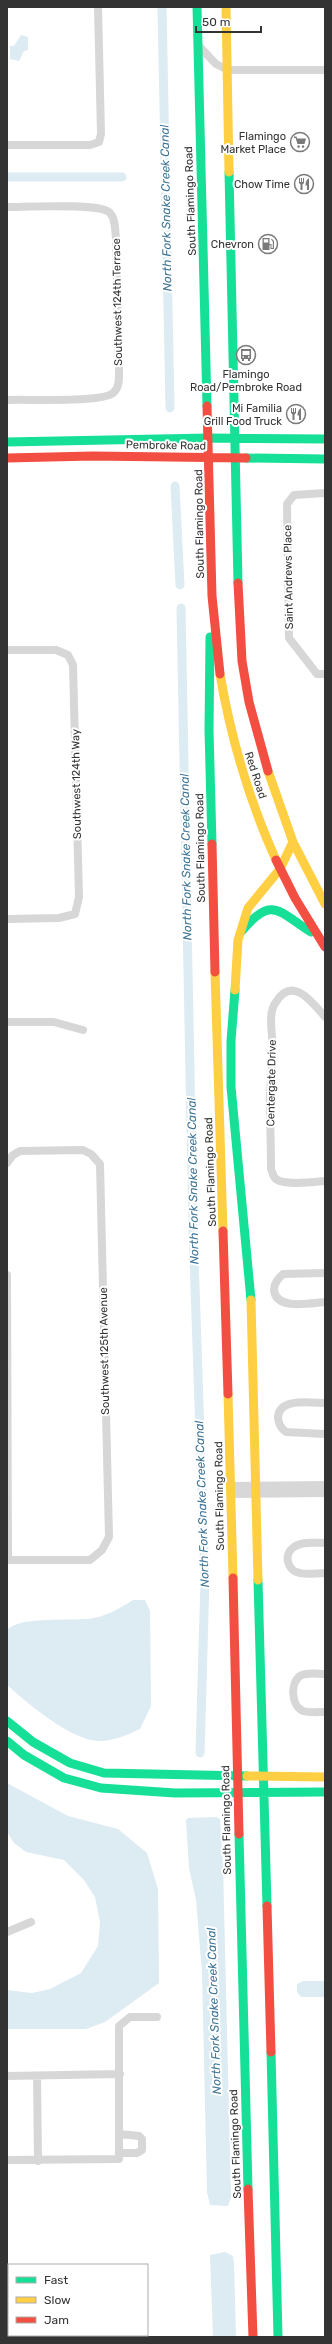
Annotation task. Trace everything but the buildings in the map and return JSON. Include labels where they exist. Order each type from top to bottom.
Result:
[{"type":"main road","name":"South Flamingo Road","points":[[197,7],[210,458],[212,596],[209,678],[210,738],[253,2337]]},
{"type":"main road","points":[[226,7],[234,458]]},
{"type":"main road","name":"Pembroke Road","points":[[7,442],[209,438],[325,439]]},
{"type":"main road","name":"Pembroke Road","points":[[7,458],[93,456],[325,459]]},
{"type":"main road","name":"Red Road","points":[[234,458],[239,623],[242,661],[248,702],[272,788],[293,842],[325,904]]},
{"type":"main road","name":"Red Road","points":[[212,596],[217,666],[224,705],[249,794],[280,868],[325,947]]},
{"type":"main road","points":[[278,2337],[252,1296],[232,1087],[232,996],[238,940],[248,908],[280,868],[293,842]]},
{"type":"main road","points":[[241,932],[252,918],[262,911],[276,908],[287,913],[320,938]]},
{"type":"main road","points":[[7,1721],[33,1742],[70,1763],[104,1773],[237,1774],[325,1777]]},
{"type":"main road","points":[[7,1741],[24,1755],[64,1778],[101,1788],[142,1792],[325,1792]]},
{"type":"street","points":[[7,145],[90,145],[99,142],[101,134],[98,7]]},
{"type":"street","points":[[198,46],[216,64],[228,70],[325,70]]},
{"type":"street","name":"Southwest 124th Terrace","points":[[7,207],[95,207],[109,213],[113,218],[116,239],[119,370],[118,384],[115,392],[101,399],[7,400]]},
{"type":"street","name":"Saint Andrews Place","points":[[325,493],[294,495],[287,504],[289,638],[317,674],[325,674]]},
{"type":"street","name":"Southwest 124th Way","points":[[7,650],[56,650],[68,655],[73,665],[79,897],[75,914],[59,918],[7,919]]},
{"type":"street","name":"Centergate Drive","points":[[325,1017],[306,994],[295,991],[284,993],[276,1001],[272,1009],[273,1050],[270,1098],[271,1169],[275,1178],[281,1182],[325,1181]]},
{"type":"street","points":[[7,1022],[54,1022],[83,1030]]},
{"type":"street","name":"Southwest 125th Avenue","points":[[7,1163],[13,1155],[20,1151],[83,1150],[91,1154],[100,1164],[109,1537],[102,1550],[90,1560],[8,1560]]},
{"type":"street","points":[[325,1273],[283,1274],[275,1285],[274,1291],[276,1298],[281,1302],[290,1304],[325,1302]]},
{"type":"street","points":[[7,1274],[8,1560]]},
{"type":"street","points":[[325,1403],[289,1404],[281,1409],[278,1415],[279,1422],[286,1432],[325,1434]]},
{"type":"street","points":[[231,1490],[312,1489],[325,1485]]},
{"type":"street","points":[[312,1489],[325,1493]]},
{"type":"street","points":[[325,1543],[302,1544],[294,1547],[289,1552],[287,1561],[294,1571],[300,1573],[325,1573]]},
{"type":"street","points":[[325,1674],[304,1674],[299,1676],[294,1684],[294,1697],[297,1706],[304,1711],[325,1712]]},
{"type":"street","points":[[7,1932],[31,1922]]},
{"type":"street","points":[[120,2156],[119,2026],[130,2017],[157,2017]]},
{"type":"street","points":[[7,2076],[120,2074]]},
{"type":"street","points":[[37,2076],[38,2161]]},
{"type":"street","points":[[7,2160],[38,2161],[120,2156],[137,2153],[142,2150],[142,2139],[139,2136],[120,2134]]},
{"type":"water","points":[[21,35],[28,37],[28,50],[24,51],[19,61],[10,59],[10,46],[14,46]]},
{"type":"water","points":[[133,1600],[145,1600],[150,1611],[151,1706],[140,1729],[110,1740],[99,1741],[88,1739],[76,1735],[50,1720],[7,1685],[7,1630],[14,1625],[24,1622],[99,1617],[110,1613]]},
{"type":"water","points":[[7,1783],[68,1816],[118,1829],[147,1853],[158,1889],[159,1983],[105,2022],[86,2029],[7,2029],[7,1990],[32,1993],[50,1989],[81,1973],[98,1946],[100,1922],[95,1897],[84,1880],[64,1860],[26,1852],[14,1843],[7,1832]]},
{"type":"water","points":[[216,1817],[220,1819],[223,1865],[231,2197],[228,2206],[210,2205],[207,2192],[202,1972],[196,1900],[189,1868],[186,1820],[188,1818]]},
{"type":"water","points":[[303,1981],[325,1981],[325,1997],[301,1997],[297,1992],[297,1984]]},
{"type":"water","points":[[225,2252],[233,2256],[234,2263],[236,2337],[213,2337],[210,2255]]},
{"type":"waterway","name":"North Fork Snake Creek Canal","points":[[162,7],[170,408]]},
{"type":"waterway","points":[[7,177],[122,177]]},
{"type":"waterway","name":"North Fork Snake Creek Canal","points":[[175,486],[180,585]]},
{"type":"waterway","name":"North Fork Snake Creek Canal","points":[[181,608],[193,1228],[205,1580],[200,1753]]},
{"type":"traffic: fast","points":[[197,7],[207,406]]},
{"type":"traffic: fast","points":[[229,172],[238,583]]},
{"type":"traffic: fast","points":[[7,442],[209,438],[325,439]]},
{"type":"traffic: fast","points":[[246,458],[325,459]]},
{"type":"traffic: fast","points":[[210,637],[209,730],[212,844]]},
{"type":"traffic: fast","points":[[241,932],[252,920],[268,910],[276,910],[283,913],[311,932]]},
{"type":"traffic: fast","points":[[235,990],[231,1041],[231,1087],[251,1300]]},
{"type":"traffic: fast","points":[[258,1580],[267,1906]]},
{"type":"traffic: fast","points":[[7,1721],[33,1742],[70,1763],[104,1773],[247,1776]]},
{"type":"traffic: fast","points":[[7,1741],[24,1755],[64,1778],[101,1788],[175,1793],[325,1792]]},
{"type":"traffic: fast","points":[[239,1834],[248,2189]]},
{"type":"traffic: fast","points":[[271,2052],[278,2337]]},
{"type":"traffic: slow","points":[[226,7],[229,172]]},
{"type":"traffic: slow","points":[[220,674],[235,746],[257,815],[276,860]]},
{"type":"traffic: slow","points":[[268,771],[293,842],[325,904]]},
{"type":"traffic: slow","points":[[235,990],[238,940],[248,908],[280,869],[293,842]]},
{"type":"traffic: slow","points":[[215,972],[223,1231]]},
{"type":"traffic: slow","points":[[251,1300],[258,1580]]},
{"type":"traffic: slow","points":[[228,1394],[233,1578]]},
{"type":"traffic: slow","points":[[247,1776],[325,1777]]},
{"type":"traffic: jam","points":[[207,406],[212,596],[220,674]]},
{"type":"traffic: jam","points":[[7,458],[93,456],[246,458]]},
{"type":"traffic: jam","points":[[238,583],[242,661],[249,702],[268,771]]},
{"type":"traffic: jam","points":[[212,844],[215,972]]},
{"type":"traffic: jam","points":[[276,860],[295,898],[325,947]]},
{"type":"traffic: jam","points":[[223,1231],[228,1394]]},
{"type":"traffic: jam","points":[[233,1578],[239,1834]]},
{"type":"traffic: jam","points":[[267,1906],[271,2052]]},
{"type":"traffic: jam","points":[[248,2189],[253,2337]]},
{"type":"place","name":"Flamingo Market Place","points":[[300,142]]},
{"type":"place","name":"Chow Time","points":[[304,184]]},
{"type":"place","name":"Chevron","points":[[268,244]]},
{"type":"place","name":"Flamingo Road/Pembroke Road","points":[[246,355]]},
{"type":"place","name":"Mi Familia Grill Food Truck","points":[[296,414]]}]
